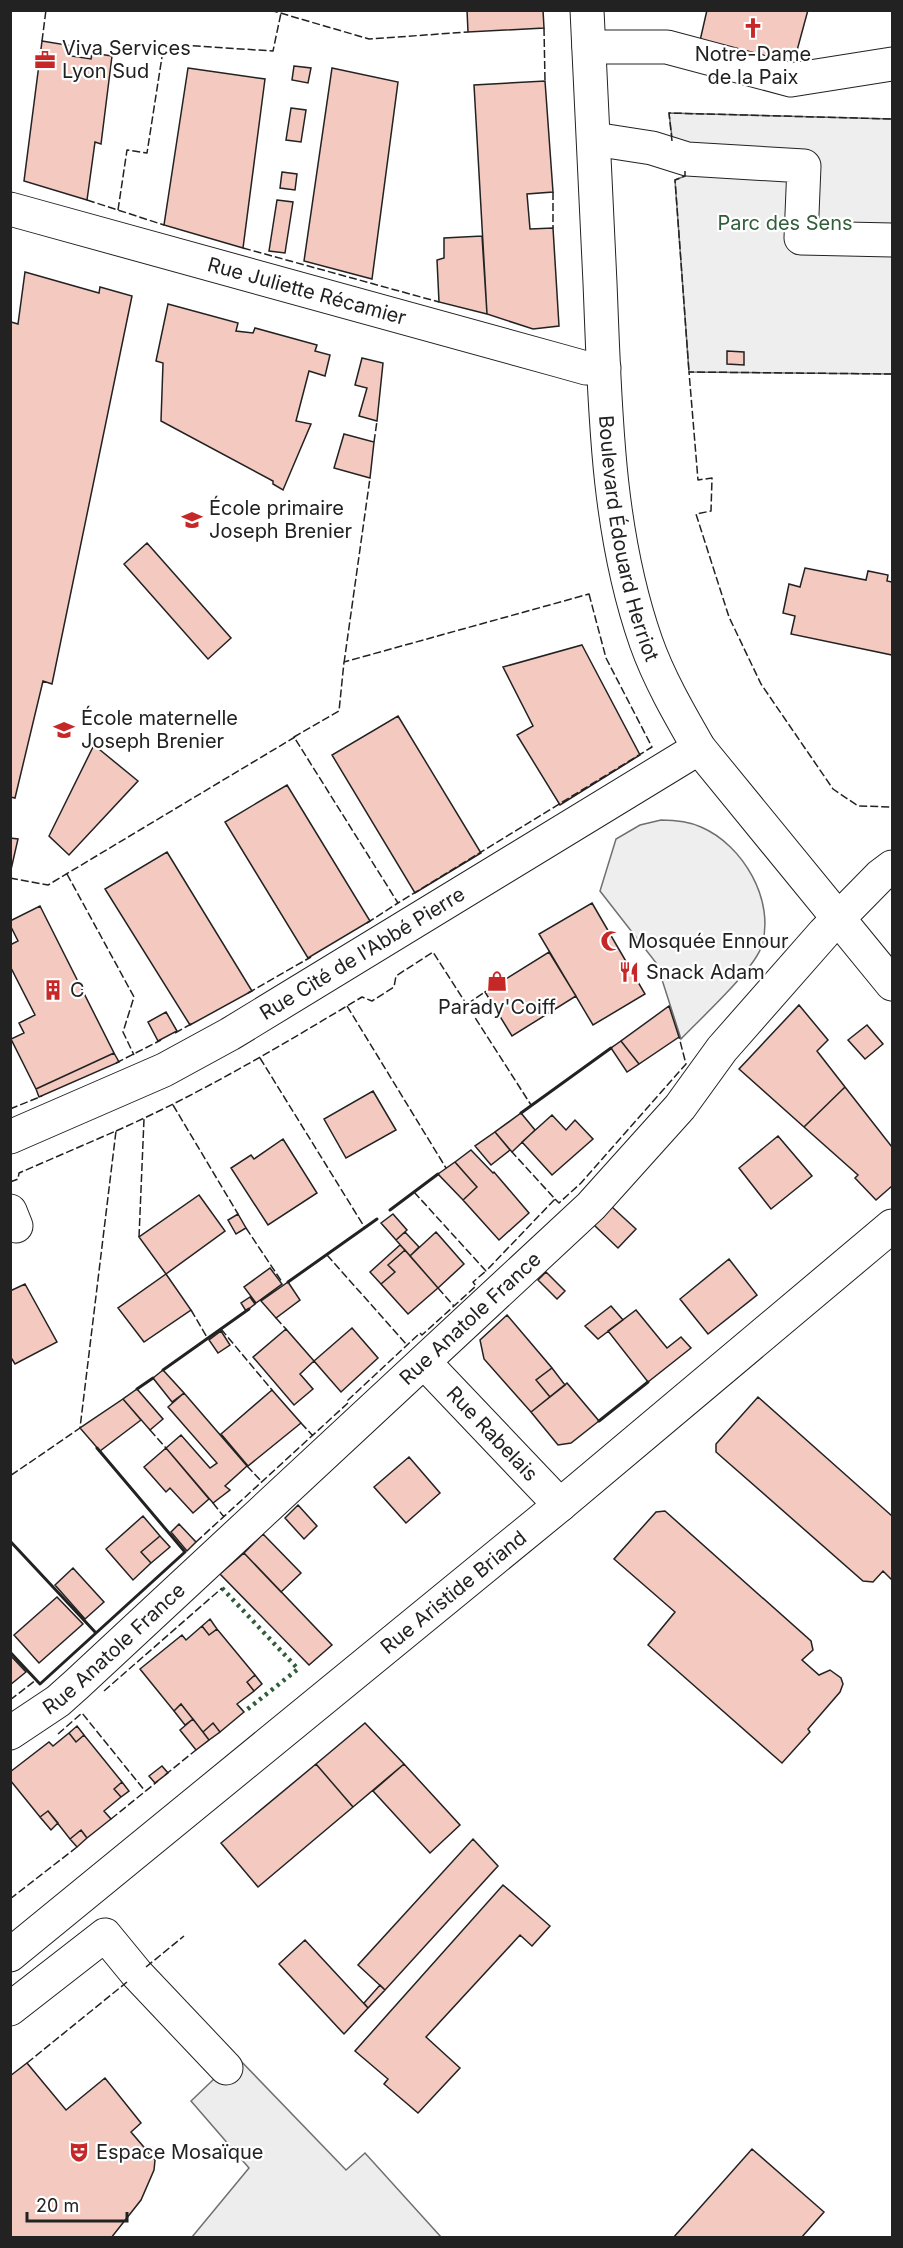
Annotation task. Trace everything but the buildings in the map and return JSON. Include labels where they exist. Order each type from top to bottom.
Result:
[{"type":"street","name":"Boulevard Édouard Herriot","points":[[587,10],[604,368],[614,510],[623,562],[646,643],[680,715],[699,748],[892,984]]},
{"type":"street","points":[[589,47],[667,47],[791,80],[892,64]]},
{"type":"street","points":[[594,139],[652,148],[687,159],[804,166],[801,238],[892,240]]},
{"type":"street","name":"Rue Juliette Récamier","points":[[10,209],[586,368],[604,368]]},
{"type":"street","name":"Rue Cité de l'Abbé Pierre","points":[[10,1137],[164,1070],[230,1034],[699,748]]},
{"type":"street","name":"Rue Anatole France","points":[[10,1733],[58,1701],[591,1206],[680,1107],[722,1048],[838,918],[892,867]]},
{"type":"street","name":"Rue Aristide Briand","points":[[10,1956],[560,1505],[892,1226]]},
{"type":"street","name":"Rue Rabelais","points":[[424,1362],[560,1505]]},
{"type":"street","points":[[10,2009],[105,1935],[137,1974],[226,2068]]},
{"type":"green space","name":"Parc des Sens","points":[[669,113],[892,119],[892,374],[689,372],[675,180],[685,176],[687,159],[673,145]]},
{"type":"green space","points":[[661,820],[681,821],[696,825],[716,835],[730,847],[752,876],[764,910],[765,928],[758,955],[739,980],[681,1039],[657,964],[600,891],[616,839],[640,825]]},
{"type":"shaded area","points":[[237,2057],[346,2170],[365,2153],[441,2237],[192,2237],[249,2168],[191,2101]]},
{"type":"hedge","points":[[222,1588],[298,1669],[244,1712]]},
{"type":"fence","points":[[42,41],[46,10]]},
{"type":"fence","points":[[270,10],[369,39],[468,32]]},
{"type":"fence","points":[[118,210],[127,150],[147,153],[164,44],[273,51],[281,13]]},
{"type":"fence","points":[[544,28],[545,81]]},
{"type":"fence","points":[[672,141],[669,113],[892,119]]},
{"type":"fence","points":[[685,171],[685,176],[675,180],[689,372]]},
{"type":"fence","points":[[553,192],[553,228]]},
{"type":"fence","points":[[87,200],[164,225]]},
{"type":"fence","points":[[243,248],[439,302]]},
{"type":"fence","points":[[892,374],[689,372],[698,480],[712,478],[711,511],[696,514],[729,617],[761,684],[833,789],[858,806],[892,807]]},
{"type":"fence","points":[[374,442],[377,421]]},
{"type":"fence","points":[[344,663],[370,478]]},
{"type":"fence","points":[[589,594],[606,658],[652,747],[398,903],[294,737],[339,711],[344,662],[589,594]]},
{"type":"fence","points":[[10,878],[48,885],[295,737]]},
{"type":"fence","points":[[67,874],[134,997],[123,1032],[134,1055]]},
{"type":"fence","points":[[367,923],[398,903]]},
{"type":"fence","points":[[116,1131],[211,1085],[362,997],[372,1001],[394,987],[396,976],[433,952],[531,1105]]},
{"type":"fence","points":[[248,993],[311,957]]},
{"type":"fence","points":[[467,1004],[485,992]]},
{"type":"fence","points":[[347,1006],[446,1168]]},
{"type":"fence","points":[[175,1033],[193,1023]]},
{"type":"fence","points":[[555,1199],[559,1203],[581,1183],[686,1064],[679,1037]]},
{"type":"fence","points":[[116,1063],[161,1040]]},
{"type":"fence","points":[[260,1058],[365,1228]]},
{"type":"fence","points":[[10,1109],[42,1096]]},
{"type":"fence","points":[[173,1105],[238,1214]]},
{"type":"fence","points":[[139,1237],[144,1119]]},
{"type":"fence","points":[[10,1182],[18,1179],[19,1173],[116,1131],[80,1428],[10,1476]]},
{"type":"fence","points":[[414,1192],[486,1271],[555,1199],[512,1152]]},
{"type":"fence","points":[[246,1228],[282,1282]]},
{"type":"fence","points":[[327,1255],[407,1345]]},
{"type":"fence","points":[[196,1542],[349,1402],[348,1400],[420,1333],[422,1335],[476,1286],[473,1282],[486,1271]]},
{"type":"fence","points":[[438,1288],[454,1306]]},
{"type":"fence","points":[[191,1310],[208,1339]]},
{"type":"fence","points":[[276,1318],[286,1329]]},
{"type":"fence","points":[[221,1329],[272,1390]]},
{"type":"fence","points":[[301,1423],[313,1436]]},
{"type":"fence","points":[[150,1430],[166,1448]]},
{"type":"fence","points":[[247,1466],[262,1482]]},
{"type":"fence","points":[[213,1503],[224,1517]]},
{"type":"fence","points":[[104,1691],[222,1588]]},
{"type":"fence","points":[[10,1700],[36,1680]]},
{"type":"fence","points":[[58,1734],[82,1713],[145,1791]]},
{"type":"fence","points":[[165,1775],[196,1750]]},
{"type":"fence","points":[[111,1819],[158,1781]]},
{"type":"fence","points":[[10,1899],[77,1847]]},
{"type":"fence","points":[[146,1967],[184,1936]]},
{"type":"fence","points":[[27,2063],[127,1982]]},
{"type":"wall","points":[[521,1113],[611,1048]]},
{"type":"wall","points":[[390,1210],[438,1174]]},
{"type":"wall","points":[[288,1282],[377,1219]]},
{"type":"wall","points":[[163,1370],[249,1309]]},
{"type":"wall","points":[[137,1389],[153,1378]]},
{"type":"wall","points":[[599,1421],[648,1382]]},
{"type":"wall","points":[[10,1652],[40,1684],[185,1552],[97,1448]]},
{"type":"wall","points":[[10,1541],[96,1633]]},
{"type":"place","name":"Notre-Dame de la Paix","points":[[753,28]]},
{"type":"place","name":"Viva Services Lyon Sud","points":[[45,60]]},
{"type":"place","name":"École primaire Joseph Brenier","points":[[192,520]]},
{"type":"place","name":"École maternelle Joseph Brenier","points":[[64,730]]},
{"type":"place","name":"Mosquée Ennour","points":[[611,941]]},
{"type":"place","name":"Snack Adam","points":[[629,972]]},
{"type":"place","name":"Parady'Coiff","points":[[497,981]]},
{"type":"place","name":"C","points":[[53,990]]},
{"type":"place","name":"Espace Mosaïque","points":[[79,2152]]}]
